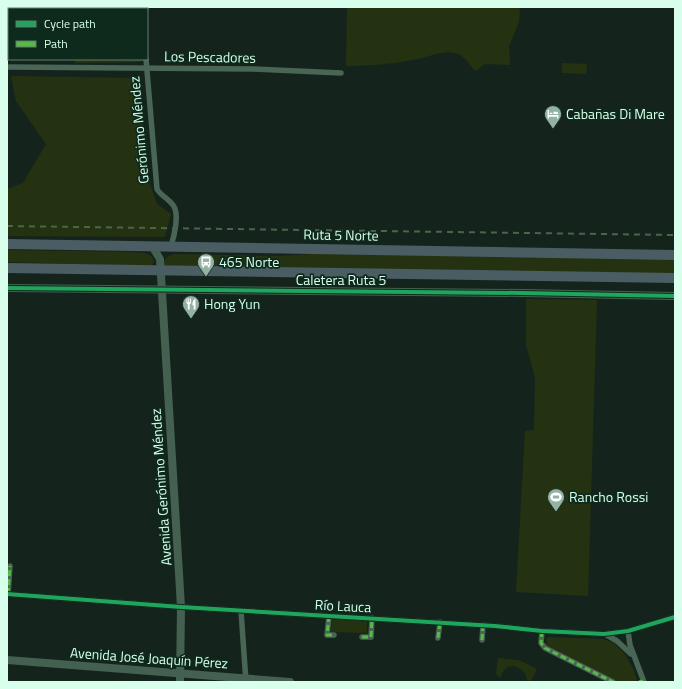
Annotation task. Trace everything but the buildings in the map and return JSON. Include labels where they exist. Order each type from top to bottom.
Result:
[{"type":"highway","name":"Ruta 5 Norte","points":[[7,244],[675,255]]},
{"type":"highway","points":[[7,268],[675,278]]},
{"type":"main road","points":[[152,246],[160,259],[162,290]]},
{"type":"main road","name":"Gerónimo Méndez","points":[[160,259],[171,246]]},
{"type":"main road","name":"Caletera Ruta 5","points":[[7,288],[675,296]]},
{"type":"main road","name":"Avenida Gerónimo Méndez","points":[[162,290],[181,607],[180,678]]},
{"type":"main road","name":"Avenida José Joaquín Pérez","points":[[7,660],[180,678],[290,682]]},
{"type":"street","name":"Gerónimo Méndez","points":[[146,60],[157,189],[176,210],[174,237],[171,246]]},
{"type":"street","name":"Los Pescadores","points":[[7,67],[253,69],[342,73]]},
{"type":"street","points":[[8,594],[10,566]]},
{"type":"street","name":"Río Lauca","points":[[8,594],[181,607],[440,622],[542,631],[604,634],[628,631],[675,617]]},
{"type":"street","points":[[241,611],[246,680]]},
{"type":"street","points":[[329,616],[327,635],[334,635]]},
{"type":"street","points":[[362,637],[371,637],[372,618]]},
{"type":"street","points":[[438,638],[440,622]]},
{"type":"street","points":[[482,640],[483,625]]},
{"type":"street","points":[[542,631],[541,644],[545,648],[613,682]]},
{"type":"street","points":[[628,631],[630,645],[642,682]]},
{"type":"street","points":[[604,634],[624,645],[636,661]]},
{"type":"green space","points":[[73,7],[141,7],[141,8]]},
{"type":"green space","points":[[347,7],[520,7],[519,22],[509,46],[510,65],[485,64],[475,71],[462,56],[450,52],[439,53],[396,63],[346,66]]},
{"type":"green space","points":[[75,60],[141,60],[141,62],[75,63]]},
{"type":"green space","points":[[562,63],[587,64],[586,74],[562,73]]},
{"type":"green space","points":[[11,76],[139,78],[148,179],[157,204],[171,214],[165,237],[7,236],[7,189],[23,183],[46,144],[16,101]]},
{"type":"green space","points":[[7,250],[134,252],[148,254],[154,261],[152,265],[148,266],[7,262]]},
{"type":"green space","points":[[333,253],[675,259],[675,274],[164,266],[166,258],[175,254],[277,256]]},
{"type":"green space","name":"Rancho Rossi","points":[[526,299],[597,300],[588,596],[516,592],[525,431],[534,430],[535,377],[526,345]]},
{"type":"green space","points":[[332,619],[367,621],[367,633],[331,632]]},
{"type":"green space","points":[[547,637],[603,639],[614,643],[624,653],[633,668],[637,680],[634,682],[617,682],[546,646]]},
{"type":"green space","points":[[498,658],[519,660],[537,669],[531,681],[527,680],[523,671],[513,666],[505,669],[501,678],[496,674]]},
{"type":"railway","points":[[7,226],[675,235]]},
{"type":"marked path","points":[[8,594],[10,566]]},
{"type":"marked path","points":[[329,616],[327,635],[334,635]]},
{"type":"marked path","points":[[362,637],[371,637],[372,618]]},
{"type":"marked path","points":[[438,638],[440,622]]},
{"type":"marked path","points":[[482,640],[483,625]]},
{"type":"marked path","points":[[542,631],[541,643],[545,648],[613,682]]},
{"type":"marked path","points":[[639,682],[643,681]]},
{"type":"cycle path","points":[[7,288],[675,296]]},
{"type":"cycle path","points":[[7,594],[181,607],[604,634],[628,631],[675,617]]},
{"type":"place","name":"Cabañas Di Mare","points":[[553,129]]},
{"type":"place","name":"465 Norte","points":[[206,277]]},
{"type":"place","name":"Hong Yun","points":[[191,319]]},
{"type":"place","name":"Rancho Rossi","points":[[556,512]]}]
